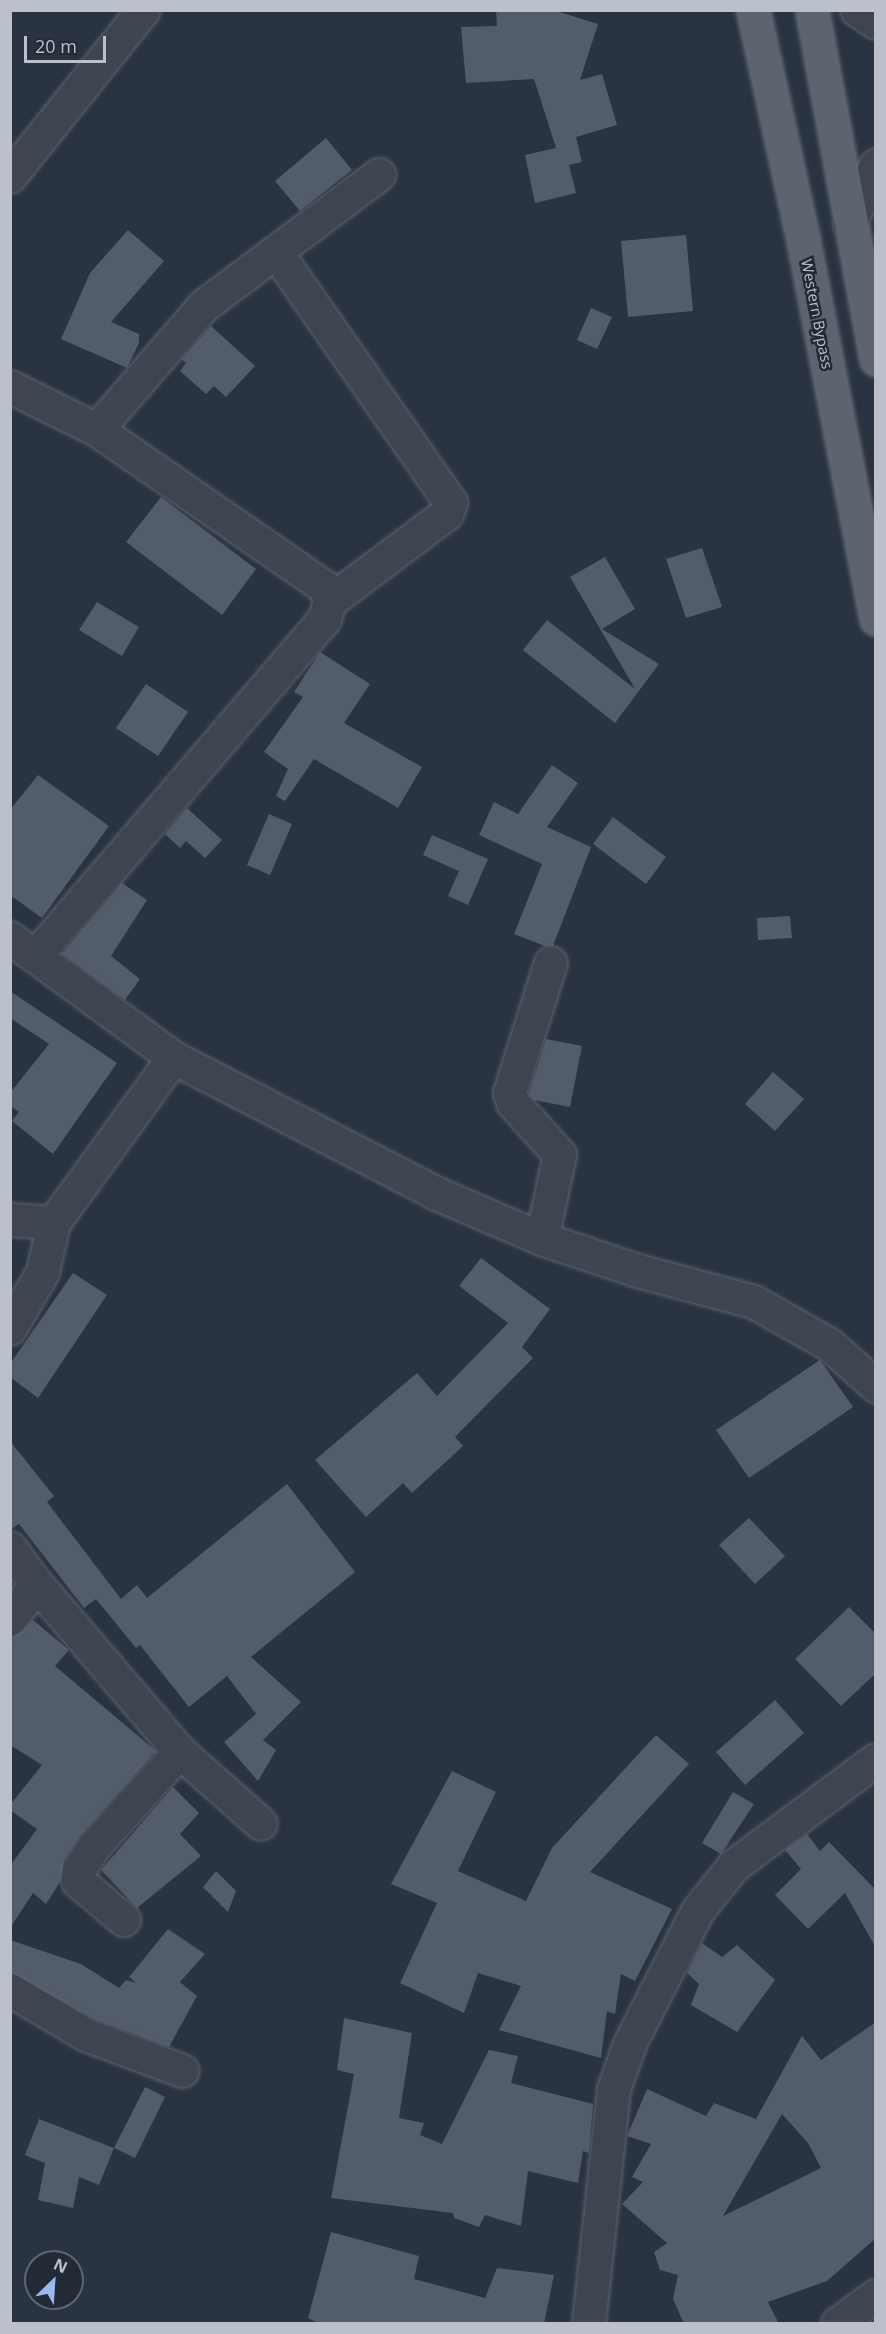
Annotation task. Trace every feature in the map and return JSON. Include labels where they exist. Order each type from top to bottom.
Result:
[{"type":"main road","name":"Western Bypass","points":[[753,10],[802,234],[876,619]]},
{"type":"main road","points":[[812,10],[876,359]]},
{"type":"street","points":[[10,177],[144,10]]},
{"type":"street","points":[[857,10],[876,22]]},
{"type":"street","points":[[850,224],[876,166]]},
{"type":"street","points":[[97,430],[204,306],[379,175]]},
{"type":"street","points":[[276,252],[451,503],[447,514],[330,602]]},
{"type":"street","points":[[10,387],[97,430],[326,588],[330,602],[325,619],[37,955]]},
{"type":"street","points":[[10,938],[37,955],[174,1058],[435,1192],[542,1239],[638,1271],[754,1302],[830,1345],[876,1386]]},
{"type":"street","points":[[542,1239],[560,1155],[513,1103],[510,1093],[551,963]]},
{"type":"street","points":[[10,1329],[43,1272],[54,1223],[174,1058]]},
{"type":"street","points":[[10,1220],[54,1223]]},
{"type":"street","points":[[10,1548],[33,1581],[180,1752],[261,1824]]},
{"type":"street","points":[[10,1620],[28,1598],[33,1581]]},
{"type":"street","points":[[124,1920],[78,1881],[79,1870],[95,1846],[180,1752]]},
{"type":"street","points":[[589,2324],[614,2089],[631,2042],[698,1911],[734,1866],[876,1760]]},
{"type":"street","points":[[10,1990],[86,2035],[183,2071]]},
{"type":"street","points":[[838,2324],[876,2296]]},
{"type":"building","points":[[496,10],[553,10],[598,24],[580,80],[602,74],[617,125],[576,137],[582,162],[569,165],[576,193],[535,203],[525,155],[556,148],[534,79],[466,83],[461,27],[497,26]]},
{"type":"building","points":[[326,138],[352,170],[300,211],[275,181]]},
{"type":"building","points":[[128,230],[164,261],[111,322],[139,334],[139,343],[127,368],[61,339],[90,273]]},
{"type":"building","points":[[686,235],[693,311],[628,317],[621,241]]},
{"type":"building","points":[[591,308],[612,317],[597,349],[577,340]]},
{"type":"building","points":[[211,326],[255,366],[226,397],[214,386],[206,394],[180,371],[186,363],[182,359]]},
{"type":"building","points":[[161,497],[256,569],[222,615],[126,542]]},
{"type":"building","points":[[702,548],[722,607],[686,618],[666,559]]},
{"type":"building","points":[[605,557],[635,609],[602,629],[659,664],[615,723],[523,650],[547,620],[635,689],[570,577]]},
{"type":"building","points":[[97,602],[139,627],[122,656],[79,630]]},
{"type":"building","points":[[320,652],[370,684],[344,723],[422,767],[398,808],[314,759],[285,801],[276,796],[288,769],[264,752],[303,697],[294,692]]},
{"type":"building","points":[[146,684],[188,712],[158,756],[116,728]]},
{"type":"building","points":[[552,765],[578,783],[547,827],[591,847],[553,946],[545,946],[514,934],[542,864],[479,835],[494,802],[518,814]]},
{"type":"building","points":[[38,775],[109,826],[42,918],[10,895],[10,810]]},
{"type":"building","points":[[187,808],[222,840],[205,858],[186,841],[180,848],[165,834]]},
{"type":"building","points":[[269,814],[292,824],[270,875],[247,865]]},
{"type":"building","points":[[613,817],[666,857],[646,884],[593,844]]},
{"type":"building","points":[[432,835],[488,859],[468,905],[448,896],[459,871],[423,855]]},
{"type":"building","points":[[122,883],[147,900],[111,956],[140,979],[125,1000],[62,954]]},
{"type":"building","points":[[790,916],[792,938],[758,940],[757,918]]},
{"type":"building","points":[[10,991],[117,1063],[53,1154],[12,1121],[19,1112],[10,1106],[10,1093],[49,1044],[10,1018]]},
{"type":"building","points":[[546,1039],[582,1046],[570,1107],[534,1100],[529,1094]]},
{"type":"building","points":[[773,1072],[804,1099],[775,1131],[745,1104]]},
{"type":"building","points":[[481,1258],[550,1309],[522,1347],[533,1358],[455,1437],[463,1446],[412,1493],[403,1483],[366,1517],[315,1460],[417,1373],[437,1396],[508,1323],[459,1286]]},
{"type":"building","points":[[73,1273],[107,1295],[38,1398],[10,1377],[10,1364]]},
{"type":"building","points":[[820,1360],[853,1407],[749,1478],[716,1430]]},
{"type":"building","points":[[10,1441],[54,1496],[47,1502],[121,1599],[137,1585],[147,1598],[287,1484],[355,1572],[251,1657],[301,1702],[263,1740],[276,1750],[258,1781],[224,1742],[256,1714],[227,1676],[189,1707],[140,1645],[136,1648],[96,1599],[84,1608],[19,1524],[10,1530]]},
{"type":"building","points":[[749,1518],[785,1556],[755,1584],[719,1545]]},
{"type":"building","points":[[849,1607],[876,1634],[876,1673],[841,1706],[795,1659]]},
{"type":"building","points":[[33,1620],[69,1650],[55,1666],[156,1751],[80,1836],[64,1860],[60,1882],[46,1904],[33,1893],[10,1928],[10,1866],[37,1829],[10,1810],[10,1805],[42,1765],[10,1745],[10,1639]]},
{"type":"building","points":[[775,1700],[804,1733],[745,1785],[716,1752]]},
{"type":"building","points":[[656,1735],[689,1764],[590,1872],[672,1909],[635,1981],[621,1974],[615,2014],[607,2011],[601,2058],[499,2030],[521,1986],[478,1973],[464,2013],[400,1983],[437,1903],[391,1884],[452,1771],[496,1792],[458,1871],[526,1901],[552,1848]]},
{"type":"building","points":[[173,1787],[199,1813],[180,1834],[201,1856],[137,1908],[101,1870]]},
{"type":"building","points":[[733,1792],[754,1804],[721,1854],[702,1843]]},
{"type":"building","points":[[807,1834],[820,1851],[829,1842],[876,1890],[876,1948],[845,1893],[808,1929],[775,1895],[801,1869],[785,1850]]},
{"type":"building","points":[[216,1871],[236,1891],[228,1912],[203,1887]]},
{"type":"building","points":[[168,1929],[205,1954],[180,1982],[197,1996],[169,2047],[94,2019],[10,1972],[10,1940],[81,1964],[119,1988],[126,1980],[136,1983],[129,1977]]},
{"type":"building","points":[[702,1943],[722,1957],[737,1945],[775,1980],[737,2032],[691,2005],[699,1984],[687,1973]]},
{"type":"building","points":[[344,2018],[412,2033],[399,2118],[424,2123],[420,2135],[442,2144],[489,2050],[518,2056],[511,2083],[593,2104],[589,2153],[583,2151],[578,2183],[528,2171],[521,2226],[485,2215],[479,2227],[454,2218],[453,2213],[331,2198],[354,2074],[337,2070]]},
{"type":"building","points":[[876,2022],[876,2238],[827,2281],[768,2302],[779,2324],[684,2324],[673,2299],[678,2275],[660,2270],[654,2252],[667,2243],[622,2204],[643,2182],[632,2177],[651,2144],[627,2136],[647,2089],[706,2116],[714,2103],[756,2119],[802,2036],[821,2060]],"holes":[[[782,2114],[808,2143],[821,2168],[723,2216]]]},
{"type":"building","points":[[145,2087],[165,2097],[135,2158],[114,2148]]},
{"type":"building","points":[[39,2119],[114,2148],[99,2185],[79,2177],[73,2208],[38,2200],[45,2163],[25,2155]]},
{"type":"building","points":[[331,2232],[419,2256],[414,2279],[485,2298],[497,2268],[554,2275],[544,2324],[320,2324],[308,2318]]}]
